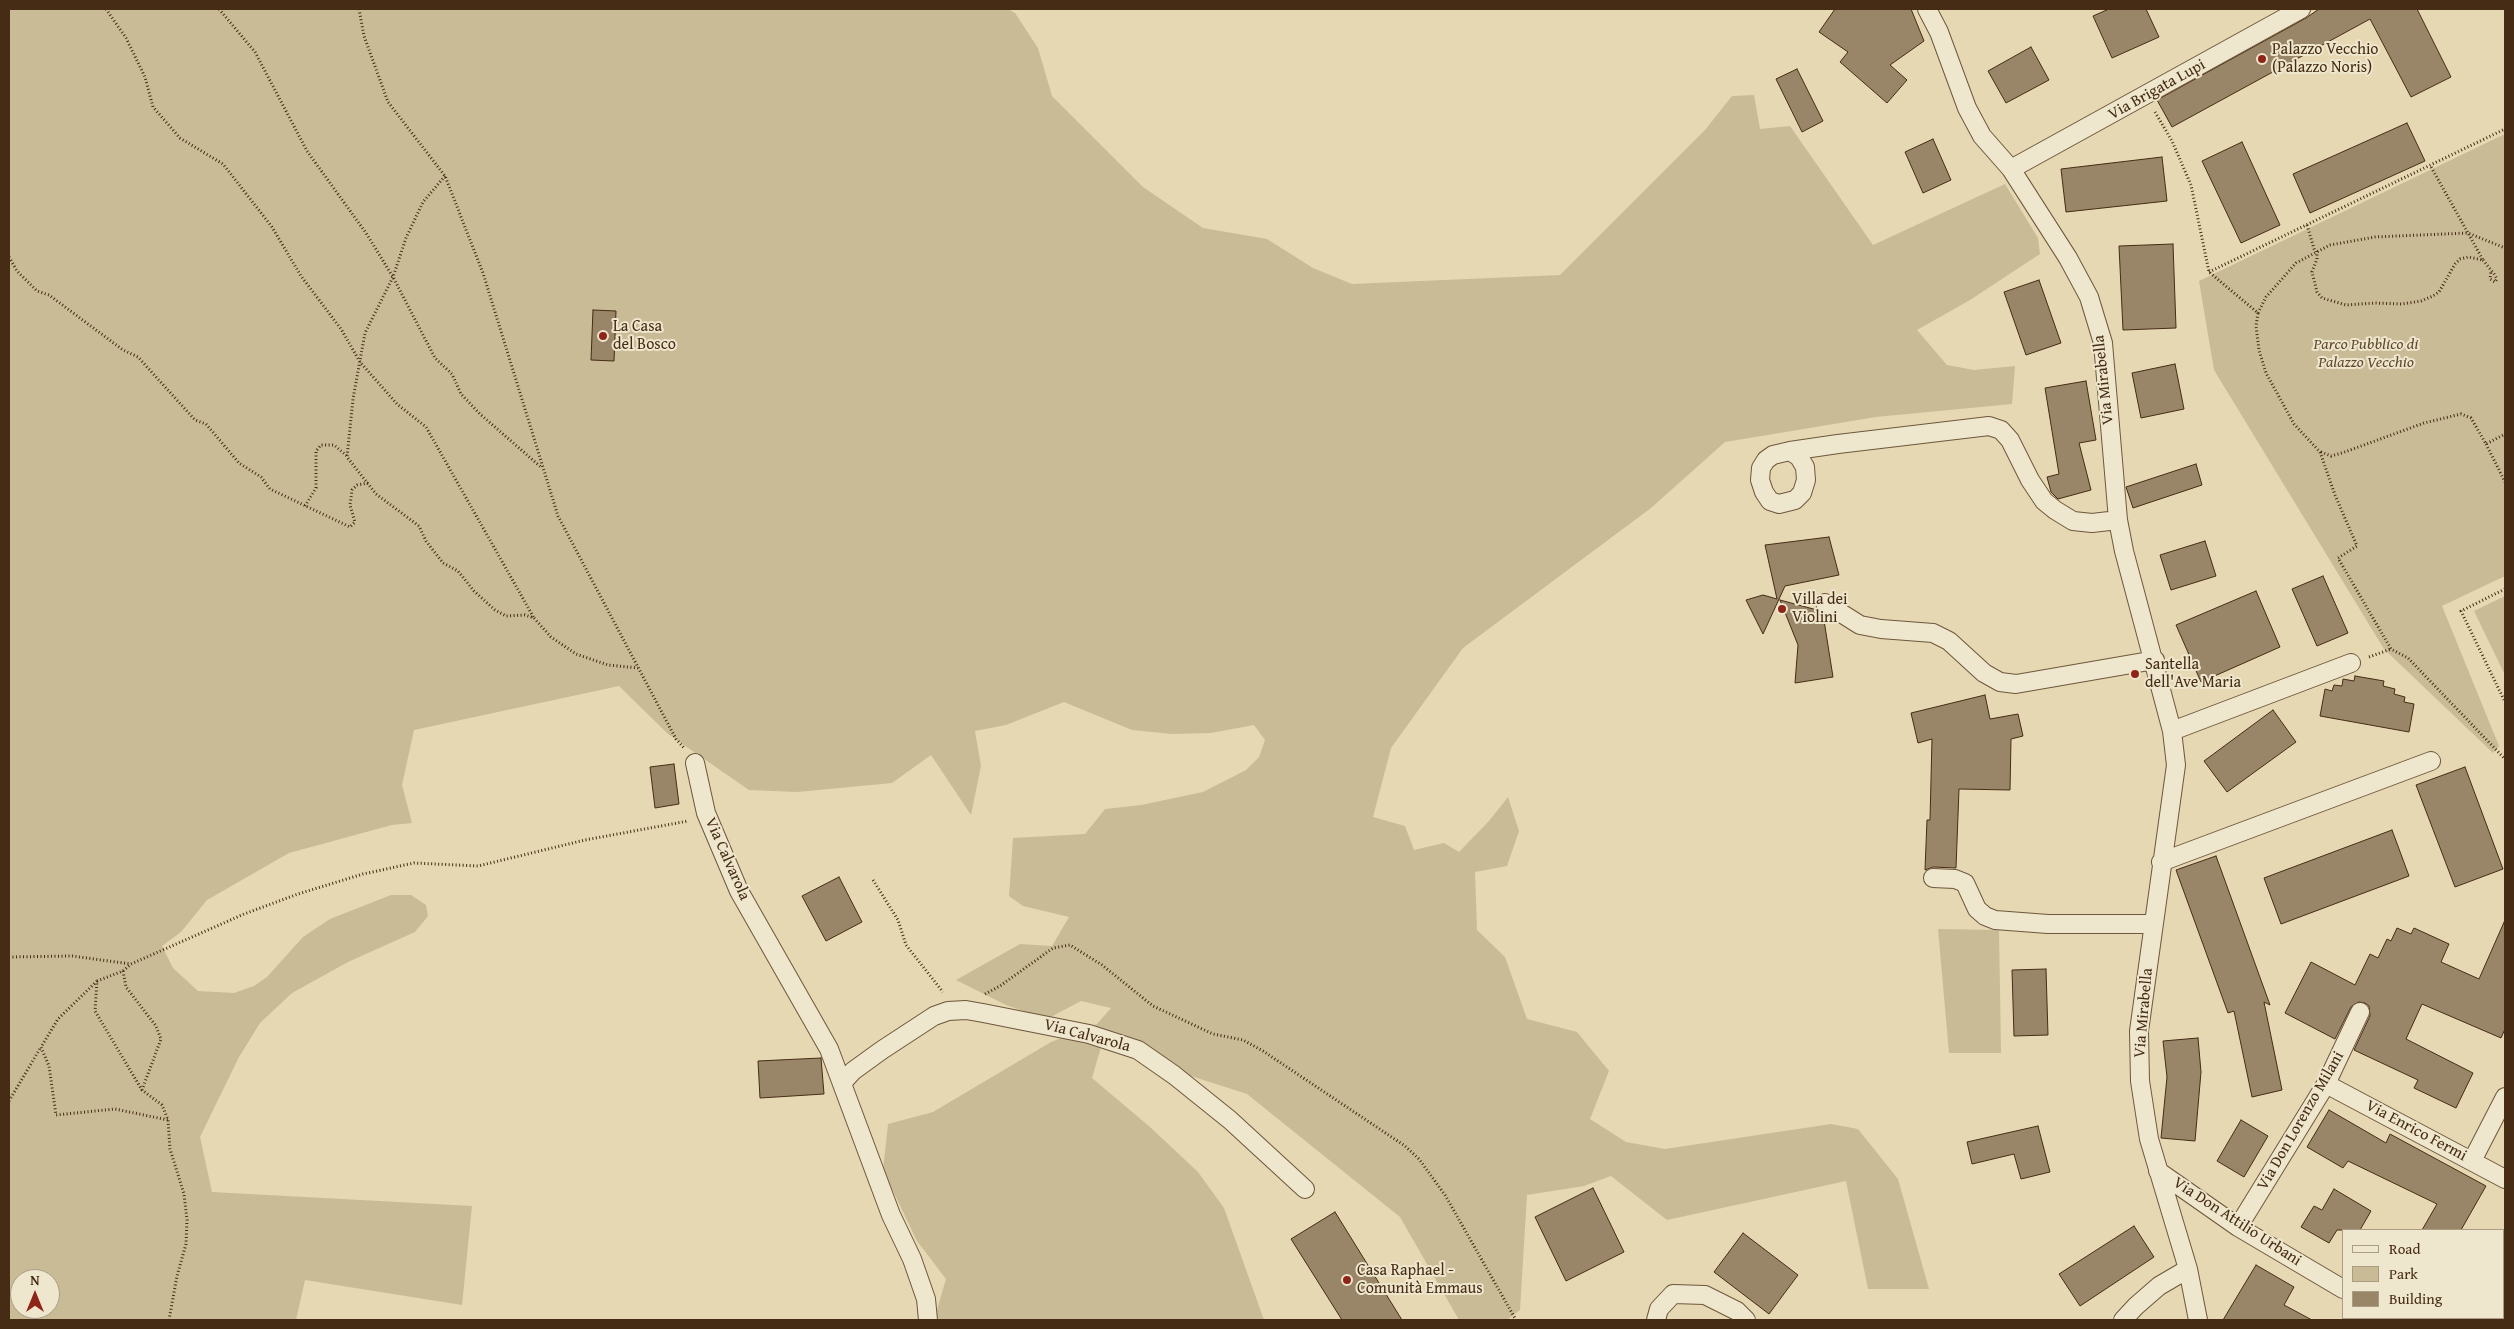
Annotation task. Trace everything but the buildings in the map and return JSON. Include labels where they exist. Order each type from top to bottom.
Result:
[{"type":"street","name":"Via Mirabella","points":[[1927,9],[1939,32],[1967,108],[1982,136],[2011,169],[2068,258],[2089,297],[2103,343],[2118,520],[2124,551],[2155,660],[2172,731],[2176,765],[2139,1031],[2140,1081],[2149,1139],[2188,1269],[2198,1320]]},
{"type":"street","name":"Via Brigata Lupi","points":[[2011,169],[2146,97],[2301,9]]},
{"type":"street","points":[[1790,451],[1990,426],[2001,430],[2010,440],[2030,480],[2044,501],[2055,510],[2072,520],[2092,523],[2118,520]]},
{"type":"street","points":[[1825,603],[1860,625],[1890,630],[1933,633],[1948,641],[1984,673],[2000,682],[2024,683],[2155,660]]},
{"type":"street","points":[[2172,731],[2351,664]]},
{"type":"street","points":[[2161,862],[2431,761]]},
{"type":"street","name":"Via Calvarola","points":[[695,762],[706,813],[739,891],[829,1049],[891,1215],[912,1259],[926,1299],[928,1320]]},
{"type":"street","points":[[1932,878],[1955,879],[1964,883],[1977,909],[1985,916],[1995,920],[2048,924],[2153,924]]},
{"type":"street","name":"Via Calvarola","points":[[842,1082],[853,1071],[882,1050],[934,1016],[948,1011],[966,1010],[1089,1034],[1138,1050],[1205,1098],[1305,1189]]},
{"type":"street","name":"Via Don Lorenzo Milani","points":[[2238,1227],[2326,1084],[2360,1012]]},
{"type":"street","name":"Via Enrico Fermi","points":[[2326,1084],[2505,1179]]},
{"type":"street","points":[[2472,1161],[2505,1097]]},
{"type":"street","name":"Via Don Attilio Urbani","points":[[2158,1171],[2238,1227],[2342,1288]]},
{"type":"street","points":[[2123,1320],[2136,1306],[2160,1286],[2188,1269]]},
{"type":"street","points":[[1656,1320],[1659,1308],[1673,1294],[1705,1296],[1737,1312],[1746,1320]]},
{"type":"path","points":[[106,9],[126,38],[145,77],[153,107],[180,138],[223,164],[272,227],[301,276],[342,329],[360,362],[397,404],[426,427],[483,532],[534,618],[546,633],[576,654],[608,665],[638,668]]},
{"type":"path","points":[[219,9],[255,52],[307,150],[366,233],[393,277],[435,358],[452,374],[461,394],[480,414],[543,468]]},
{"type":"path","points":[[359,9],[364,36],[388,102],[445,176],[483,274],[558,516],[632,652],[638,668],[676,739],[695,762]]},
{"type":"path","points":[[2146,97],[2172,141],[2192,185],[2209,272],[2258,313]]},
{"type":"path","points":[[2209,272],[2505,129]]},
{"type":"path","points":[[2430,165],[2491,271]]},
{"type":"path","points":[[347,457],[353,399],[365,333],[393,277],[406,238],[422,202],[445,176]]},
{"type":"path","points":[[2307,224],[2317,259],[2312,272],[2316,292],[2322,298],[2346,305],[2422,301],[2439,292],[2454,264],[2460,259],[2468,257],[2484,260]]},
{"type":"path","points":[[2505,248],[2468,233],[2438,233],[2352,240],[2330,245],[2296,263],[2266,297],[2258,313],[2256,326],[2259,350],[2266,373],[2294,424],[2320,452],[2335,495],[2357,546],[2338,558],[2392,649],[2415,664],[2505,759]]},
{"type":"path","points":[[9,257],[17,271],[37,290],[49,295],[123,350],[138,357],[195,420],[206,424],[238,463],[261,477],[270,489],[350,527],[355,522],[350,505],[352,490],[357,485],[368,482]]},
{"type":"path","points":[[2320,452],[2331,456],[2342,454],[2424,423],[2461,414],[2471,418],[2505,482]]},
{"type":"path","points":[[2486,444],[2505,434]]},
{"type":"path","points":[[305,506],[316,488],[316,451],[321,445],[334,445],[347,457],[376,494],[419,526],[426,540],[443,563],[458,571],[474,591],[506,616],[525,614],[534,618]]},
{"type":"path","points":[[2505,590],[2461,611],[2505,702]]},
{"type":"path","points":[[9,1101],[58,1019],[97,981],[123,971],[131,964],[262,908],[363,874],[414,863],[478,866],[585,840],[678,824],[706,813]]},
{"type":"path","points":[[873,880],[898,920],[906,945],[931,974],[945,996],[948,1011]]},
{"type":"path","points":[[966,1010],[972,1000],[1000,986],[1053,948],[1070,945],[1102,965],[1153,1006],[1213,1034],[1243,1040],[1263,1051],[1398,1141],[1419,1159],[1445,1195],[1516,1320]]},
{"type":"path","points":[[9,957],[72,956],[131,964]]},
{"type":"path","points":[[123,971],[126,988],[156,1026],[161,1039],[142,1090]]},
{"type":"path","points":[[97,981],[96,1011],[142,1090],[162,1105],[168,1120],[170,1148],[184,1194],[187,1220],[186,1244],[177,1276],[169,1320]]},
{"type":"path","points":[[41,1047],[49,1066],[56,1115],[115,1109],[168,1120]]},
{"type":"green space","points":[[9,9],[1008,9],[1015,13],[1038,48],[1052,96],[1143,187],[1203,228],[1267,239],[1313,268],[1352,284],[1560,275],[1705,130],[1732,96],[1754,95],[1760,129],[1790,126],[1873,245],[2005,184],[2038,238],[2040,254],[1970,300],[1917,330],[1947,365],[1974,370],[2015,366],[2012,404],[1876,417],[1725,442],[1651,508],[1463,648],[1391,748],[1373,817],[1405,826],[1414,850],[1444,843],[1459,852],[1489,821],[1508,797],[1519,831],[1507,866],[1475,872],[1477,930],[1505,957],[1527,1019],[1577,1032],[1609,1071],[1590,1119],[1626,1142],[1665,1149],[1831,1124],[1858,1129],[1898,1179],[1929,1289],[1868,1289],[1846,1181],[1667,1220],[1611,1176],[1584,1186],[1527,1195],[1520,1310],[1507,1320],[1459,1320],[1400,1217],[1247,1094],[1101,1047],[1092,1078],[1150,1127],[1198,1172],[1224,1208],[1264,1320],[934,1320],[946,1279],[917,1241],[883,1170],[888,1124],[933,1112],[1051,1042],[1097,1024],[1111,1008],[1081,1001],[1047,1019],[1006,1005],[956,980],[1020,944],[1052,946],[1069,917],[1023,906],[1009,896],[1013,838],[1085,834],[1105,809],[1141,805],[1203,792],[1246,770],[1259,757],[1265,740],[1254,725],[1211,733],[1172,734],[1132,730],[1064,702],[1006,725],[975,731],[981,766],[971,815],[931,755],[892,783],[797,792],[749,790],[668,734],[619,686],[414,730],[402,785],[412,823],[392,825],[289,853],[207,900],[181,932],[162,946],[173,968],[198,991],[234,993],[254,986],[267,977],[303,937],[330,919],[391,895],[411,895],[426,905],[428,916],[415,932],[348,962],[292,993],[260,1023],[239,1057],[200,1137],[212,1192],[472,1206],[462,1305],[305,1280],[296,1320],[9,1320]]},
{"type":"green space","name":"Parco Pubblico di Palazzo Vecchio","points":[[2505,134],[2505,576],[2442,606],[2499,746],[2493,753],[2384,649],[2214,370],[2199,281]]},
{"type":"green space","points":[[2505,596],[2505,675],[2474,611]]},
{"type":"green space","points":[[1938,929],[1999,930],[2001,1053],[1949,1053]]},
{"type":"place","name":"Palazzo Vecchio (Palazzo Noris)","points":[[2262,59]]},
{"type":"place","name":"La Casa del Bosco","points":[[603,336]]},
{"type":"place","name":"Villa dei Violini","points":[[1782,609]]},
{"type":"place","name":"Santella dell'Ave Maria","points":[[2135,674]]},
{"type":"place","name":"Casa Raphael - Comunità Emmaus","points":[[1347,1280]]}]
